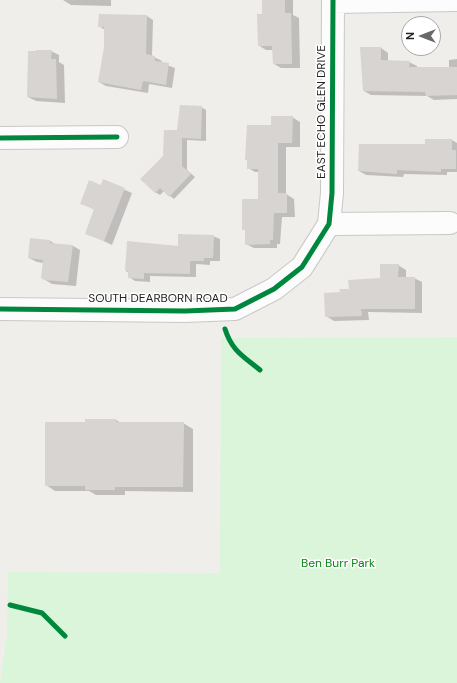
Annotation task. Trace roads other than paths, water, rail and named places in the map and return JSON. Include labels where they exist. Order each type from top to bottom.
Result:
[{"type":"street","points":[[333,1],[457,0]]},
{"type":"street","name":"EAST ECHO GLEN DRIVE","points":[[329,224],[332,193],[333,1]]},
{"type":"street","points":[[0,134],[0,148]]},
{"type":"street","points":[[0,138],[117,136]]},
{"type":"street","points":[[329,224],[450,223]]},
{"type":"street","name":"SOUTH DEARBORN ROAD","points":[[0,309],[185,311],[234,309],[274,289],[302,267],[329,224]]},
{"type":"park label","name":"Ben Burr Park","points":[[338,564]]}]
